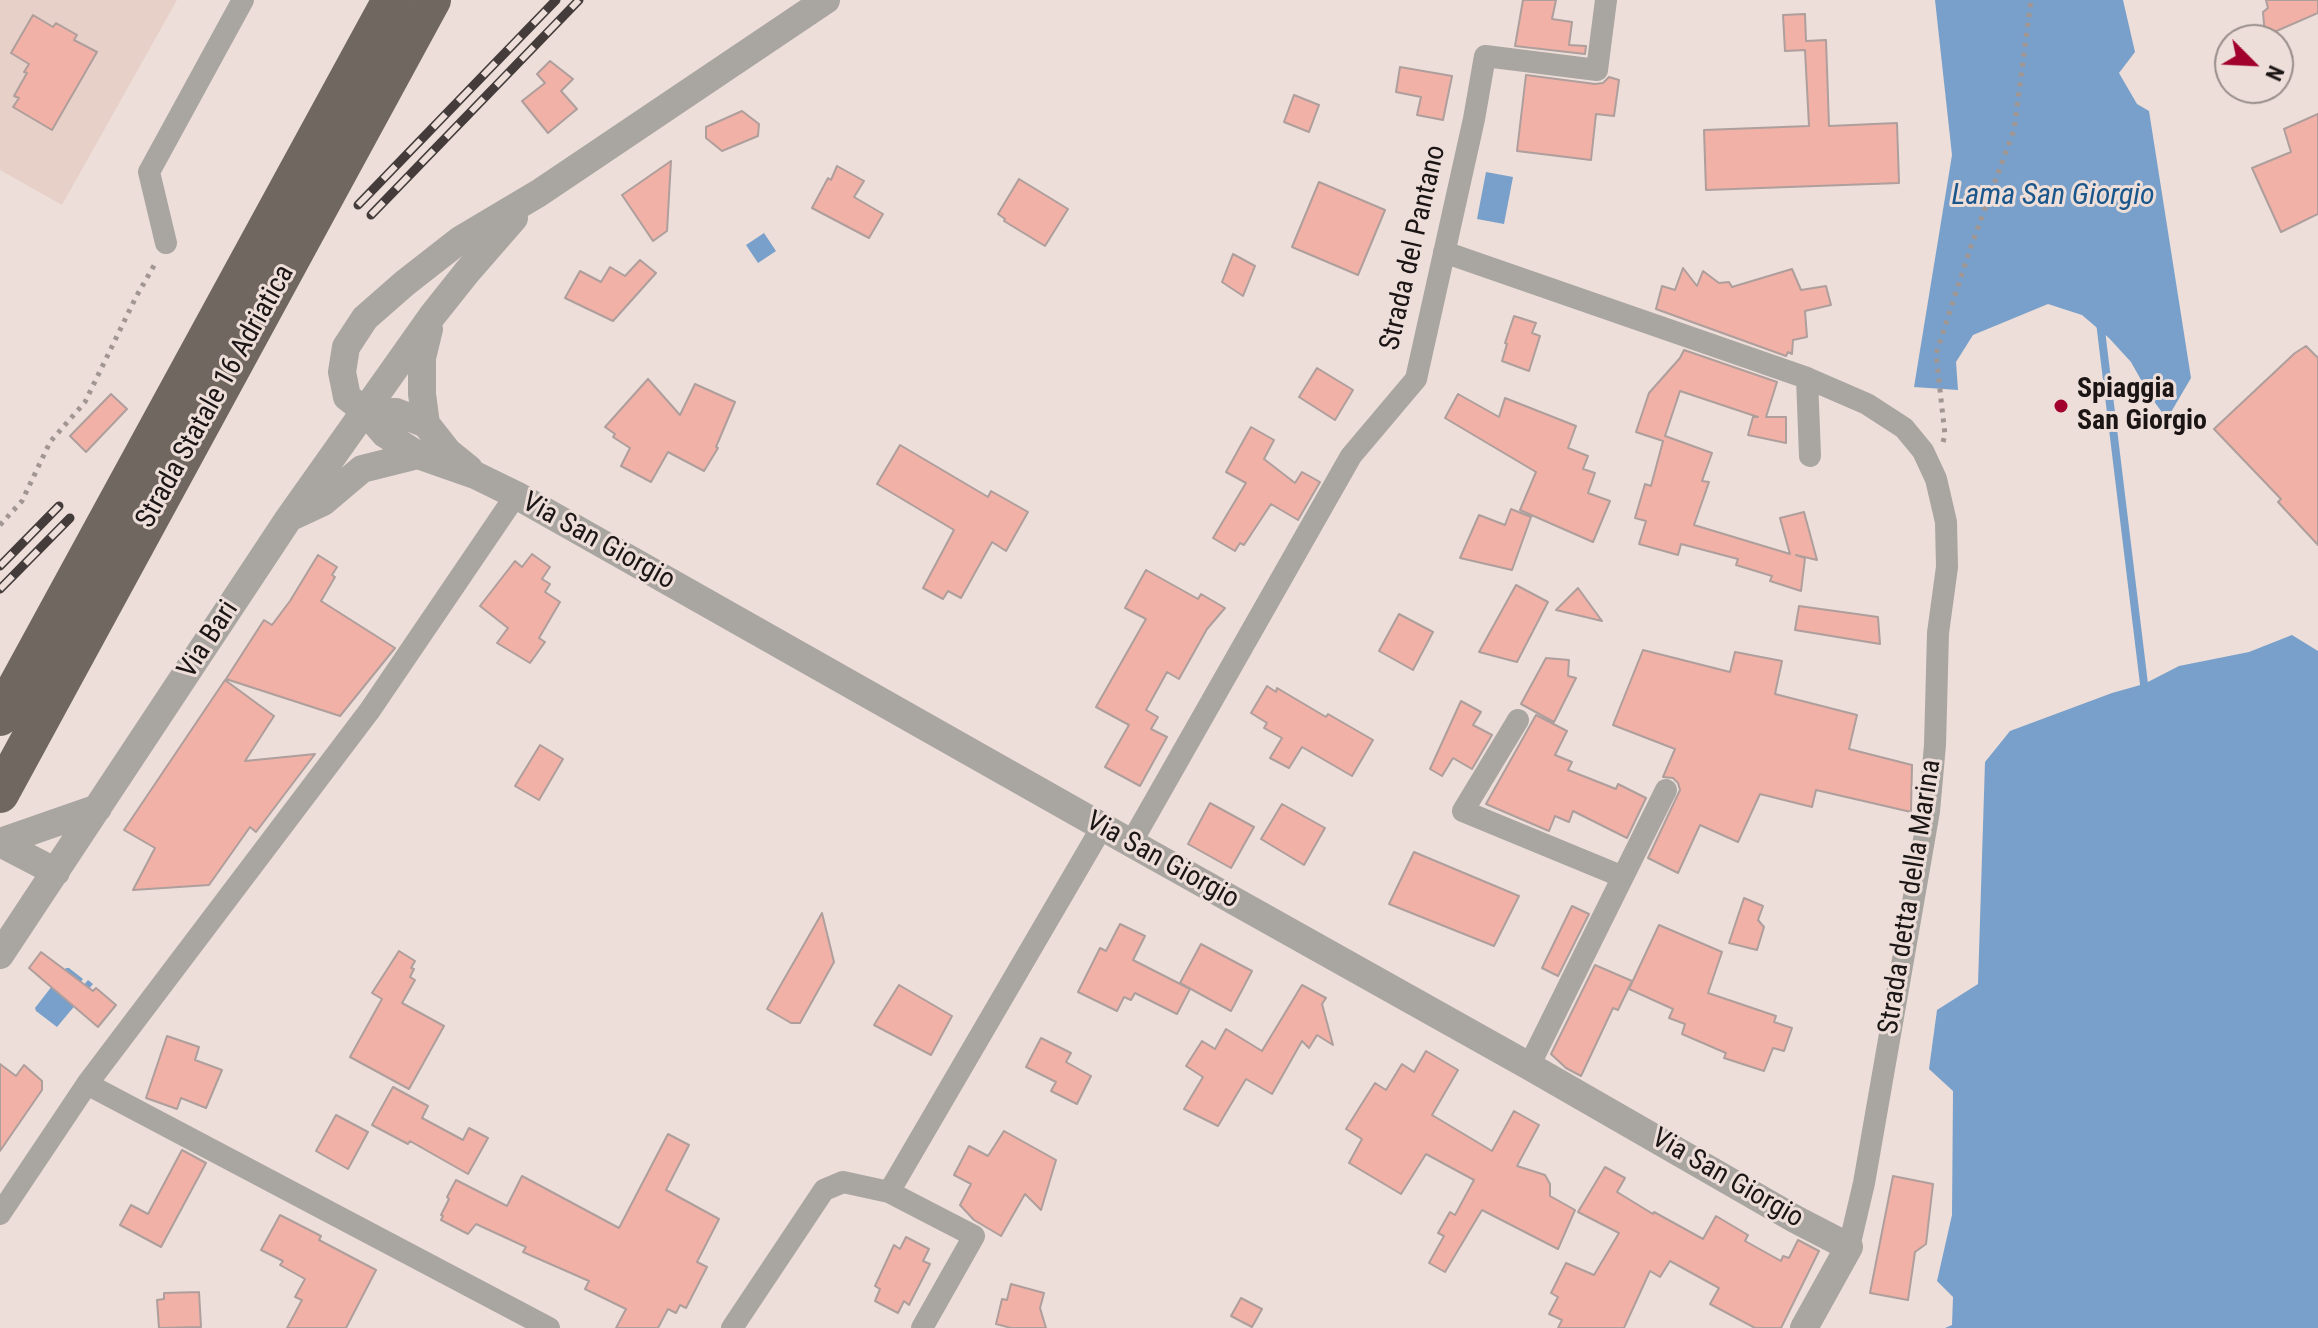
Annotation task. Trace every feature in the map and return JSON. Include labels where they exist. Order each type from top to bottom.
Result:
[{"type":"highway","name":"Strada Statale 16 Adriatica","points":[[0,717],[391,0]]},
{"type":"highway","name":"Strada Statale 16 Adriatica","points":[[0,794],[432,0]]},
{"type":"street","points":[[166,243],[149,172],[243,0]]},
{"type":"street","points":[[539,193],[826,0]]},
{"type":"street","name":"Strada del Pantano","points":[[1131,843],[1351,456],[1416,379],[1474,119],[1485,56],[1597,70],[1606,0]]},
{"type":"street","name":"Via Bari","points":[[0,955],[289,518],[432,316],[491,244],[539,193]]},
{"type":"street","name":"Via San Giorgio","points":[[539,193],[460,240],[405,283],[365,318],[346,347],[342,372],[347,397],[365,411],[385,434],[418,455],[475,475],[516,495],[1849,1247]]},
{"type":"street","name":"Strada detta della Marina","points":[[1444,252],[1807,378],[1867,404],[1904,428],[1923,451],[1936,479],[1946,522],[1947,567],[1938,633],[1935,745],[1929,811],[1864,1183],[1849,1247],[1804,1328]]},
{"type":"street","points":[[365,411],[396,412],[426,424],[422,358],[432,316]]},
{"type":"street","points":[[1807,378],[1810,456]]},
{"type":"street","name":"Via San Giorgio","points":[[426,424],[448,452],[475,475]]},
{"type":"street","points":[[289,518],[323,502],[362,469],[418,455]]},
{"type":"street","points":[[0,1214],[87,1084],[370,710],[516,495]]},
{"type":"street","points":[[1518,720],[1463,811],[1623,877]]},
{"type":"street","points":[[1529,1066],[1666,790]]},
{"type":"street","points":[[0,843],[98,808]]},
{"type":"street","points":[[889,1192],[1102,827]]},
{"type":"street","points":[[0,843],[56,872]]},
{"type":"street","points":[[87,1084],[549,1328]]},
{"type":"street","points":[[732,1328],[824,1190],[843,1182],[889,1192],[974,1236],[922,1328]]},
{"type":"path","points":[[1936,479],[1945,435],[1936,354],[1970,249],[2014,130],[2031,0]]},
{"type":"path","points":[[0,525],[22,501],[50,442],[85,402],[166,243]]},
{"type":"shaded area","points":[[0,0],[177,0],[62,205],[0,170]]},
{"type":"water","name":"Lama San Giorgio","points":[[1935,0],[2123,0],[2135,52],[2119,73],[2137,104],[2149,111],[2191,378],[2167,419],[2131,362],[2109,338],[2082,315],[2048,304],[1973,335],[1956,362],[1958,390],[1914,387],[1952,155]]},
{"type":"water","points":[[1486,172],[1513,177],[1504,224],[1477,219]]},
{"type":"water","points":[[764,233],[776,251],[758,263],[746,245]]},
{"type":"water","points":[[2292,635],[2318,651],[2318,1328],[1945,1328],[1952,1325],[1953,1297],[1937,1281],[1952,1215],[1953,1091],[1929,1069],[1937,1010],[1978,984],[1985,762],[2010,731],[2144,684],[2179,666],[2249,652]]},
{"type":"water","points":[[66,968],[83,979],[79,984],[83,986],[88,980],[93,984],[57,1027],[35,1008]]},
{"type":"building","points":[[1523,0],[1556,0],[1552,19],[1572,22],[1569,45],[1586,46],[1585,54],[1515,46]]},
{"type":"building","points":[[2266,0],[2318,0],[2318,13],[2293,24],[2264,24],[2263,12],[2268,8]]},
{"type":"building","points":[[1805,14],[1806,41],[1826,40],[1829,126],[1897,123],[1899,183],[1706,190],[1704,130],[1809,126],[1805,50],[1785,51],[1783,15]]},
{"type":"building","points":[[33,15],[53,27],[56,23],[77,35],[74,40],[97,52],[52,130],[13,107],[19,98],[14,96],[29,64],[11,53]]},
{"type":"building","points":[[550,61],[573,79],[561,91],[577,109],[548,133],[522,101],[545,83],[537,74]]},
{"type":"building","points":[[1400,67],[1452,76],[1443,120],[1417,115],[1421,97],[1396,92]]},
{"type":"building","points":[[1526,75],[1595,84],[1603,83],[1609,77],[1619,80],[1614,116],[1596,114],[1591,160],[1517,151]]},
{"type":"building","points":[[1294,95],[1319,105],[1309,132],[1284,122]]},
{"type":"building","points":[[742,111],[759,124],[758,136],[722,151],[706,138],[706,127]]},
{"type":"building","points":[[2318,114],[2318,214],[2281,232],[2252,168],[2291,152],[2284,129]]},
{"type":"building","points":[[671,161],[667,231],[653,241],[622,195]]},
{"type":"building","points":[[837,166],[864,181],[854,197],[883,214],[869,238],[812,208]]},
{"type":"building","points":[[1019,179],[1068,209],[1045,246],[1004,221],[998,214]]},
{"type":"building","points":[[1319,182],[1385,210],[1358,275],[1292,247]]},
{"type":"building","points":[[1233,254],[1255,266],[1243,296],[1222,282]]},
{"type":"building","points":[[640,260],[656,273],[613,321],[565,298],[580,271],[601,282],[610,267],[625,276]]},
{"type":"building","points":[[1683,268],[1697,286],[1703,271],[1719,283],[1729,282],[1732,287],[1792,269],[1801,290],[1826,286],[1831,305],[1805,311],[1807,337],[1793,340],[1792,354],[1788,352],[1786,356],[1656,309],[1662,286],[1675,290]]},
{"type":"building","points":[[1514,316],[1536,323],[1532,333],[1540,336],[1529,371],[1502,361]]},
{"type":"building","points":[[2306,346],[2318,358],[2318,545],[2278,502],[2281,499],[2214,429]]},
{"type":"building","points":[[1684,350],[1777,382],[1766,417],[1786,417],[1786,443],[1748,435],[1753,417],[1758,417],[1680,391],[1665,436],[1712,453],[1702,481],[1709,482],[1694,525],[1790,554],[1780,518],[1804,512],[1817,560],[1796,555],[1805,558],[1801,591],[1770,581],[1772,576],[1736,565],[1738,559],[1681,544],[1678,555],[1639,544],[1646,521],[1635,518],[1645,484],[1651,486],[1663,441],[1636,432],[1649,393]]},
{"type":"building","points":[[1317,368],[1353,390],[1335,420],[1299,397]]},
{"type":"building","points":[[648,379],[680,415],[695,384],[735,402],[718,448],[704,471],[668,452],[651,482],[621,466],[630,448],[613,437],[615,434],[605,427]]},
{"type":"building","points":[[111,394],[127,409],[86,452],[70,436]]},
{"type":"building","points":[[1458,394],[1499,417],[1505,398],[1576,426],[1568,448],[1588,456],[1583,469],[1595,473],[1588,493],[1610,501],[1593,542],[1520,510],[1536,472],[1445,418]]},
{"type":"building","points":[[1251,427],[1274,440],[1264,459],[1295,483],[1302,472],[1320,482],[1298,520],[1271,504],[1244,545],[1240,543],[1235,551],[1213,538],[1246,483],[1226,472]]},
{"type":"building","points":[[900,445],[988,497],[991,491],[1028,512],[1006,551],[992,542],[961,598],[948,591],[943,599],[923,588],[954,530],[877,484]]},
{"type":"building","points":[[1511,509],[1531,517],[1512,570],[1460,558],[1479,515],[1505,525]]},
{"type":"building","points":[[532,554],[550,567],[542,579],[550,584],[545,592],[560,602],[539,638],[545,642],[530,663],[497,643],[508,628],[480,606],[515,561],[522,567]]},
{"type":"building","points":[[318,555],[337,567],[332,575],[335,577],[321,601],[395,648],[340,716],[226,679],[264,620],[272,625],[290,601]]},
{"type":"building","points":[[1146,570],[1198,599],[1201,594],[1225,608],[1207,629],[1179,679],[1167,672],[1146,710],[1158,717],[1151,729],[1167,737],[1140,786],[1105,767],[1129,725],[1096,707],[1146,619],[1125,608]]},
{"type":"building","points":[[1516,585],[1548,602],[1517,662],[1479,652]]},
{"type":"building","points":[[1578,588],[1602,621],[1556,610]]},
{"type":"building","points":[[1799,606],[1878,617],[1880,644],[1795,630]]},
{"type":"building","points":[[1399,614],[1433,632],[1413,670],[1379,651]]},
{"type":"building","points":[[1643,650],[1730,672],[1735,652],[1782,661],[1775,694],[1857,715],[1849,749],[1912,765],[1911,812],[1816,790],[1812,807],[1760,794],[1738,842],[1700,825],[1678,873],[1648,858],[1680,790],[1673,778],[1663,777],[1675,749],[1613,725]]},
{"type":"building","points":[[1546,658],[1569,660],[1568,676],[1576,678],[1554,722],[1521,704]]},
{"type":"building","points":[[225,680],[274,716],[245,761],[315,754],[256,832],[250,827],[209,885],[133,890],[155,848],[124,830]]},
{"type":"building","points":[[1267,686],[1276,692],[1277,688],[1373,740],[1352,776],[1302,747],[1289,768],[1270,758],[1282,738],[1264,728],[1267,723],[1251,713]]},
{"type":"building","points":[[1461,701],[1481,712],[1473,725],[1492,735],[1472,769],[1453,758],[1442,776],[1430,769]]},
{"type":"building","points":[[1536,715],[1567,731],[1555,755],[1572,762],[1568,770],[1616,789],[1618,784],[1646,798],[1627,838],[1573,811],[1569,822],[1555,816],[1549,831],[1486,804]]},
{"type":"building","points":[[540,745],[563,759],[539,800],[515,786]]},
{"type":"building","points":[[1210,803],[1254,827],[1231,868],[1188,844]]},
{"type":"building","points":[[1282,804],[1325,828],[1304,865],[1261,839]]},
{"type":"building","points":[[1414,852],[1519,896],[1494,946],[1389,904]]},
{"type":"building","points":[[1744,898],[1763,906],[1758,920],[1764,927],[1757,950],[1729,943]]},
{"type":"building","points":[[1572,906],[1589,914],[1558,976],[1542,968]]},
{"type":"building","points":[[822,913],[834,962],[800,1023],[791,1023],[767,1009]]},
{"type":"building","points":[[1120,924],[1145,936],[1133,960],[1190,989],[1177,1014],[1135,993],[1131,1000],[1124,997],[1117,1011],[1078,992],[1100,948],[1106,951]]},
{"type":"building","points":[[1659,925],[1722,952],[1708,993],[1776,1016],[1774,1022],[1792,1028],[1784,1051],[1773,1048],[1764,1071],[1724,1058],[1726,1053],[1682,1034],[1685,1024],[1669,1018],[1673,1009],[1629,989]]},
{"type":"building","points":[[1201,944],[1252,971],[1231,1011],[1180,983]]},
{"type":"building","points":[[399,951],[415,961],[410,977],[415,980],[402,1003],[444,1026],[409,1089],[350,1057],[382,999],[372,993]]},
{"type":"building","points":[[41,952],[116,1005],[98,1027],[29,968]]},
{"type":"building","points":[[1595,965],[1632,981],[1618,1010],[1613,1008],[1581,1076],[1566,1068],[1551,1054]]},
{"type":"building","points":[[899,985],[952,1016],[931,1055],[874,1025]]},
{"type":"building","points":[[1302,985],[1326,998],[1322,1004],[1333,1045],[1317,1035],[1309,1048],[1302,1041],[1272,1094],[1246,1079],[1218,1126],[1184,1109],[1203,1077],[1186,1066],[1202,1041],[1215,1049],[1226,1029],[1262,1051]]},
{"type":"building","points":[[167,1036],[199,1047],[195,1060],[222,1070],[206,1108],[181,1098],[177,1109],[146,1098]]},
{"type":"building","points":[[1041,1038],[1071,1053],[1066,1062],[1091,1076],[1077,1104],[1051,1091],[1056,1082],[1026,1067]]},
{"type":"building","points":[[1426,1051],[1458,1070],[1432,1115],[1492,1151],[1514,1111],[1539,1125],[1517,1166],[1545,1175],[1550,1184],[1550,1196],[1575,1210],[1558,1249],[1482,1210],[1445,1272],[1429,1263],[1444,1236],[1438,1233],[1450,1212],[1455,1215],[1474,1180],[1426,1154],[1401,1194],[1349,1163],[1362,1139],[1346,1129],[1375,1083],[1386,1090],[1402,1064],[1414,1072]]},
{"type":"building","points":[[0,1064],[16,1076],[24,1065],[42,1081],[42,1090],[0,1151]]},
{"type":"building","points":[[393,1087],[428,1106],[422,1118],[463,1140],[469,1128],[488,1138],[468,1174],[410,1141],[408,1144],[372,1125]]},
{"type":"building","points":[[336,1115],[368,1132],[348,1169],[316,1151]]},
{"type":"building","points":[[1004,1131],[1056,1160],[1041,1210],[1025,1194],[1001,1236],[974,1220],[960,1205],[971,1184],[954,1175],[969,1146],[988,1156]]},
{"type":"building","points":[[668,1134],[689,1145],[666,1190],[719,1219],[697,1262],[707,1267],[686,1308],[680,1305],[676,1313],[668,1309],[658,1328],[616,1328],[626,1309],[585,1289],[589,1281],[523,1252],[526,1247],[476,1224],[468,1234],[441,1220],[449,1199],[447,1197],[456,1180],[507,1206],[522,1176],[619,1228]]},
{"type":"building","points":[[182,1150],[206,1163],[161,1247],[120,1225],[131,1205],[148,1214]]},
{"type":"building","points":[[1605,1167],[1625,1178],[1617,1192],[1703,1239],[1716,1216],[1748,1235],[1745,1241],[1781,1261],[1783,1256],[1789,1258],[1798,1240],[1819,1251],[1781,1328],[1755,1328],[1710,1304],[1719,1288],[1670,1261],[1660,1277],[1650,1271],[1624,1328],[1558,1328],[1562,1320],[1549,1314],[1558,1297],[1551,1293],[1566,1263],[1594,1275],[1619,1233],[1578,1212]]},
{"type":"building","points":[[1893,1176],[1933,1184],[1926,1244],[1915,1252],[1908,1300],[1870,1293]]},
{"type":"building","points":[[280,1215],[376,1270],[346,1328],[287,1328],[302,1300],[295,1297],[305,1279],[280,1265],[283,1261],[261,1250]]},
{"type":"building","points":[[906,1237],[929,1249],[923,1261],[930,1264],[909,1305],[904,1301],[898,1313],[875,1301],[880,1289],[875,1286],[894,1245],[900,1249]]},
{"type":"building","points":[[1011,1284],[1044,1293],[1040,1308],[1046,1328],[1011,1328],[996,1324],[1002,1299],[1007,1300]]},
{"type":"building","points":[[199,1292],[201,1327],[159,1328],[157,1300],[164,1299],[164,1293]]},
{"type":"building","points":[[1241,1298],[1262,1309],[1252,1327],[1231,1316]]},
{"type":"waterway","points":[[2100,322],[2144,684]]},
{"type":"railway","points":[[358,205],[556,0]]},
{"type":"railway","points":[[371,215],[579,0]]},
{"type":"railway","points":[[0,566],[59,506]]},
{"type":"railway","points":[[0,589],[70,518]]},
{"type":"place","name":"Spiaggia San Giorgio","points":[[2061,406]]}]
